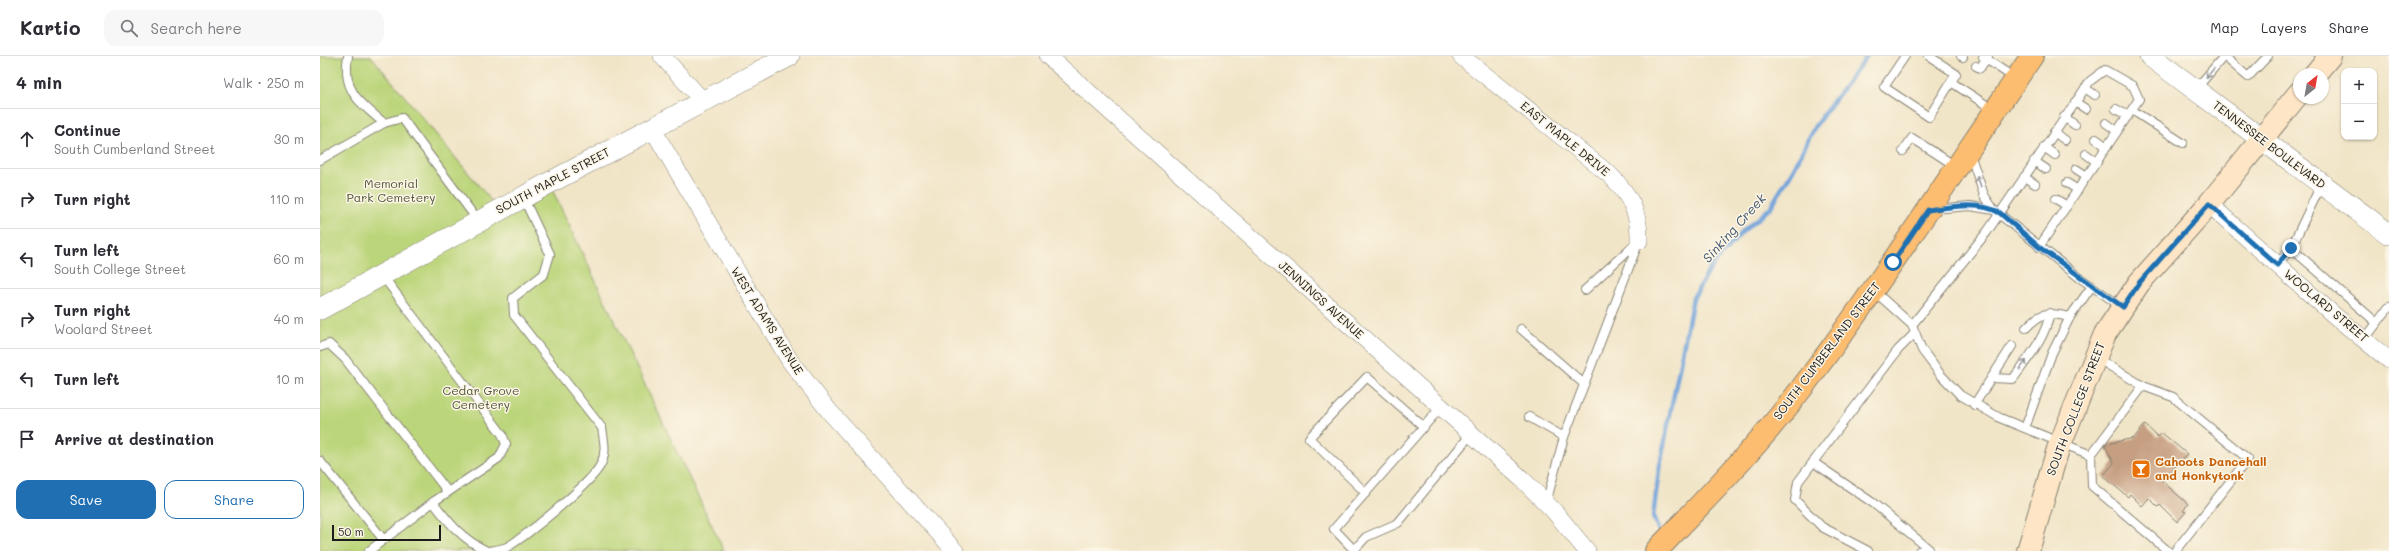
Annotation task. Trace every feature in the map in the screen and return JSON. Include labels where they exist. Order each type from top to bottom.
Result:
[{"type":"main road","name":"SOUTH CUMBERLAND STREET","points":[[1656,551],[1721,484],[1798,394],[1873,290],[2032,56]]},
{"type":"main road","name":"SOUTH COLLEGE STREET","points":[[2028,551],[2061,441],[2105,334],[2139,283],[2209,204],[2293,100]]},
{"type":"street","points":[[662,56],[702,100]]},
{"type":"street","name":"SOUTH MAPLE STREET","points":[[320,309],[478,221],[702,100],[789,56]]},
{"type":"street","name":"JENNINGS AVENUE","points":[[1048,56],[1471,434],[1546,503],[1587,551]]},
{"type":"street","name":"EAST MAPLE DRIVE","points":[[1461,56],[1610,175],[1622,187],[1631,200],[1636,214],[1639,225],[1638,241]]},
{"type":"street","name":"TENNESSEE BOULEVARD","points":[[2150,56],[2389,234]]},
{"type":"street","name":"WEST ADAMS AVENUE","points":[[652,128],[790,362],[829,412],[955,551]]},
{"type":"street","name":"WOOLARD STREET","points":[[2209,204],[2277,265],[2389,360]]},
{"type":"lane","points":[[348,56],[345,71],[355,99],[384,123]]},
{"type":"lane","points":[[1905,56],[1884,87],[1929,117],[1956,74],[1930,56]]},
{"type":"lane","points":[[2195,90],[2224,56],[2248,77],[2268,56]]},
{"type":"lane","points":[[1976,66],[1980,68],[1986,57],[2016,79]]},
{"type":"lane","points":[[1868,551],[1822,527],[1795,500],[1798,482],[1914,329],[1997,212],[2024,177],[2090,81],[2106,70],[2133,86],[2139,99],[2039,247]]},
{"type":"lane","points":[[1951,82],[1995,111]]},
{"type":"lane","points":[[2085,88],[2095,95]]},
{"type":"lane","points":[[2075,102],[2086,109]]},
{"type":"lane","points":[[2116,109],[2130,113],[2183,143]]},
{"type":"lane","points":[[2064,117],[2075,125]]},
{"type":"lane","points":[[320,160],[384,123],[402,118],[478,221]]},
{"type":"lane","points":[[2106,123],[2118,131]]},
{"type":"lane","points":[[2054,132],[2065,140]]},
{"type":"lane","points":[[1903,151],[1912,138],[1962,159],[1984,195],[1997,212],[2039,247],[2123,307]]},
{"type":"lane","points":[[2096,139],[2107,147]]},
{"type":"lane","points":[[2044,147],[2055,155]]},
{"type":"lane","points":[[2086,154],[2097,162]]},
{"type":"lane","points":[[2034,161],[2046,168]]},
{"type":"lane","points":[[2076,169],[2087,176]]},
{"type":"lane","points":[[2024,177],[2035,184]]},
{"type":"lane","points":[[2067,183],[2078,190]]},
{"type":"lane","points":[[2277,265],[2291,248],[2322,184]]},
{"type":"lane","points":[[433,502],[451,525],[469,542],[488,551],[508,546],[552,512],[591,478],[601,465],[606,450],[602,428],[514,315],[513,298],[544,274],[550,254],[523,197]]},
{"type":"lane","points":[[2056,199],[2067,206]]},
{"type":"lane","points":[[1928,210],[1970,206],[1997,212]]},
{"type":"lane","points":[[1585,290],[1638,241]]},
{"type":"lane","points":[[1546,503],[1564,437],[1638,241]]},
{"type":"lane","points":[[2291,248],[2377,323]]},
{"type":"lane","points":[[369,551],[433,502],[499,458],[506,444],[502,434],[382,274]]},
{"type":"lane","points":[[2025,428],[2044,374],[2070,317],[2092,286]]},
{"type":"lane","points":[[1873,290],[1914,329],[1922,350],[1940,374],[1960,395],[1974,405],[2025,428],[2061,441],[2092,455]]},
{"type":"lane","points":[[2365,339],[2389,307]]},
{"type":"lane","points":[[2026,328],[2037,316],[2050,313],[2070,317]]},
{"type":"lane","points":[[1991,378],[2013,379],[2048,327],[2050,313]]},
{"type":"lane","points":[[1521,329],[1584,384]]},
{"type":"lane","points":[[320,347],[329,344],[345,359],[448,492]]},
{"type":"lane","points":[[1974,405],[2012,346]]},
{"type":"lane","points":[[2095,357],[2143,386],[2173,397],[2248,459],[2175,551]]},
{"type":"lane","points":[[1366,493],[1309,438],[1367,377],[1424,427]]},
{"type":"lane","points":[[2143,386],[2092,455],[2092,486],[2168,551]]},
{"type":"lane","points":[[1441,407],[1334,529],[1355,551],[1366,537],[1398,523],[1471,434]]},
{"type":"lane","points":[[1530,417],[1564,437]]},
{"type":"lane","points":[[320,461],[383,540]]},
{"type":"lane","points":[[1813,462],[1873,503],[1929,549],[1919,551]]},
{"type":"green space","name":"Memorial Park Cemetery","points":[[320,56],[371,56],[499,210],[320,313]]},
{"type":"green space","name":"Cedar Grove Cemetery","points":[[549,183],[724,551],[320,551],[320,314]]},
{"type":"building","name":"Cahoots Dancehall and Honkytonk","points":[[2145,425],[2158,437],[2162,433],[2187,454],[2162,481],[2188,504],[2183,511],[2186,512],[2177,522],[2160,505],[2158,507],[2149,498],[2142,506],[2130,494],[2128,497],[2103,476],[2114,463],[2105,446],[2106,444],[2134,438]]},
{"type":"waterway","name":"Sinking Creek","points":[[1661,536],[1653,517],[1659,470],[1693,298],[1712,266],[1742,232],[1770,208],[1793,170],[1815,126],[1867,56]]},
{"type":"place","name":"Cahoots Dancehall and Honkytonk","points":[[2141,469]]},
{"type":"route","points":[[1893,262],[1928,210],[1970,206],[1994,210],[2000,213],[2039,247],[2080,278],[2123,307],[2139,283],[2209,204],[2277,265],[2291,248]]}]
